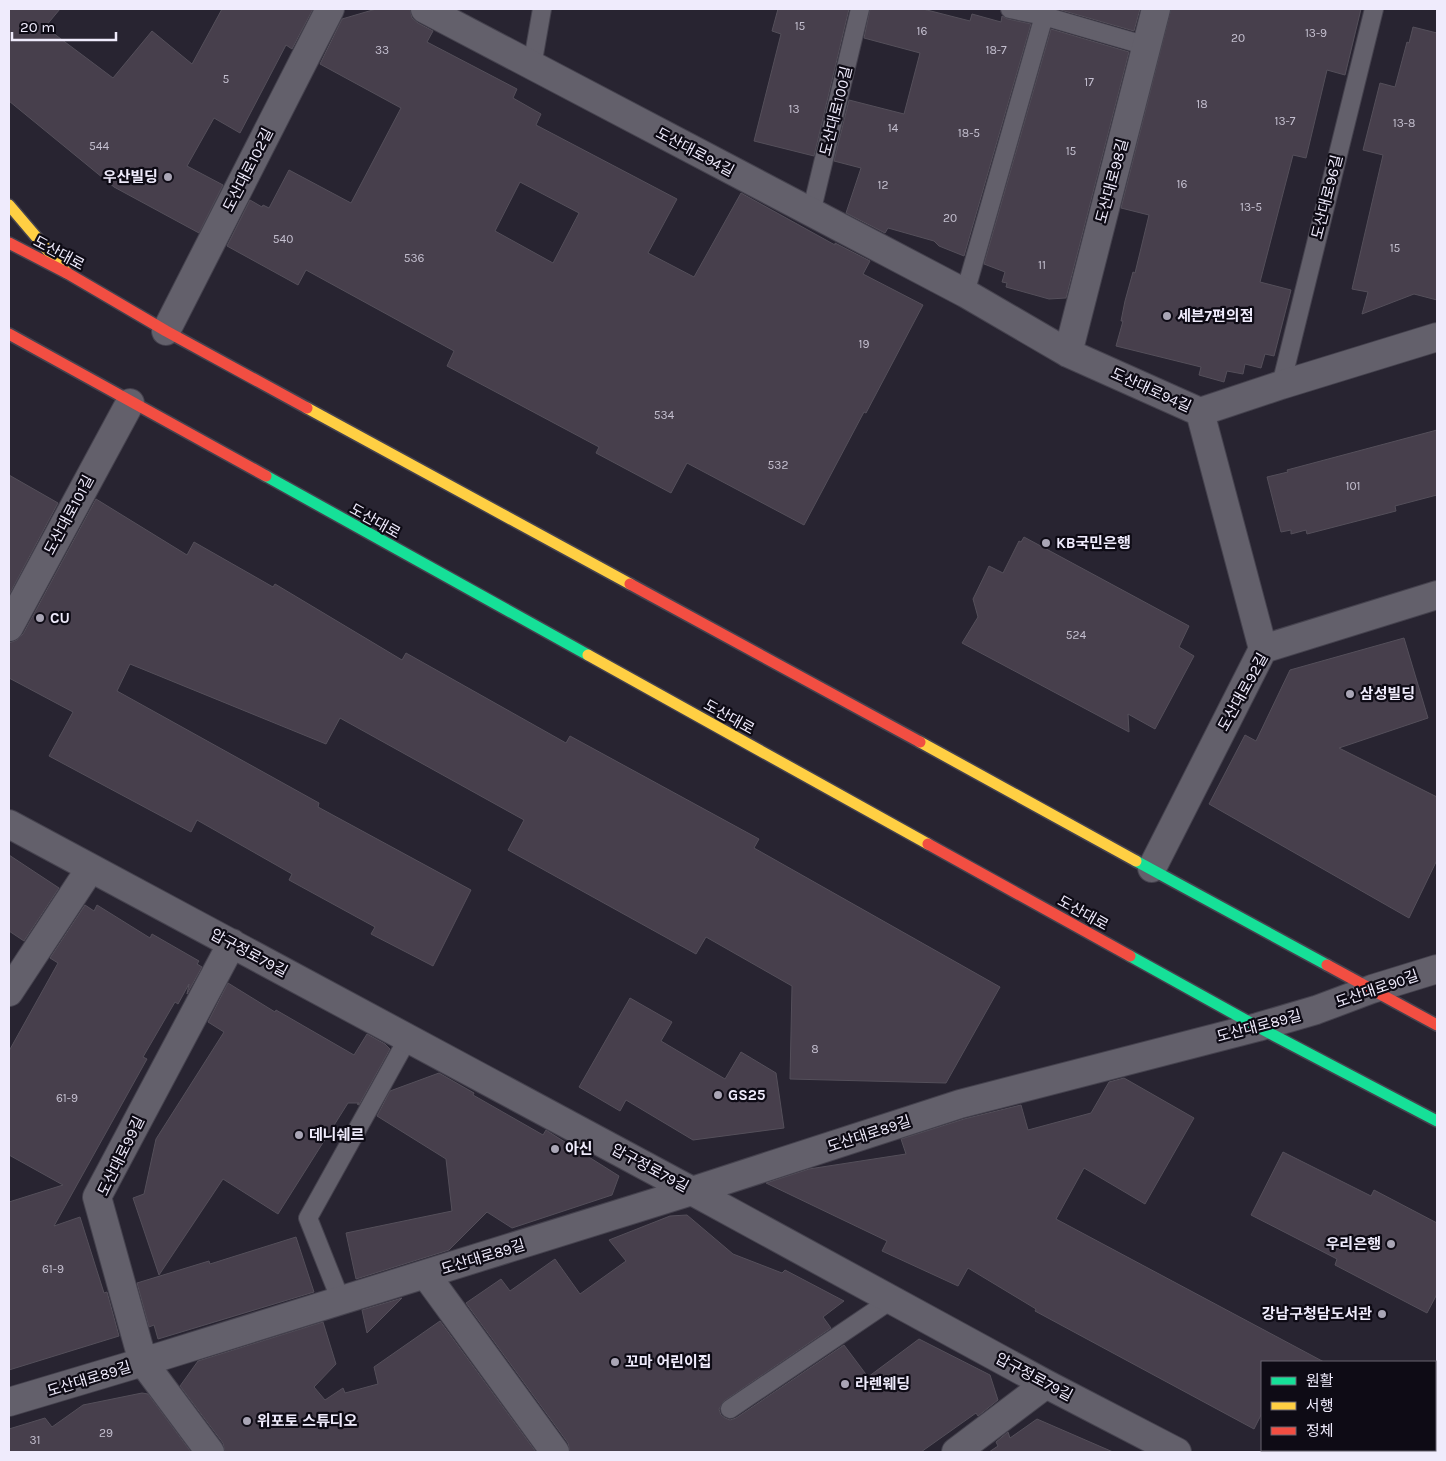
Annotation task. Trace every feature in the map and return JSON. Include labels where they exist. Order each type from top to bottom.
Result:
[{"type":"main road","points":[[9,205],[67,273]]},
{"type":"main road","name":"도산대로","points":[[9,243],[67,273],[166,331],[1437,1025]]},
{"type":"main road","name":"도산대로","points":[[9,334],[1258,1027],[1437,1121]]},
{"type":"street","name":"도산대로102길","points":[[166,331],[330,9]]},
{"type":"street","name":"도산대로94길","points":[[425,9],[965,294],[1068,353],[1200,412],[1263,649]]},
{"type":"street","name":"도산대로98길","points":[[1068,353],[1156,9]]},
{"type":"street","points":[[1200,412],[1437,337]]},
{"type":"street","name":"도산대로101길","points":[[9,627],[130,402]]},
{"type":"street","name":"도산대로92길","points":[[1152,868],[1263,649],[1437,595]]},
{"type":"street","name":"압구정로79길","points":[[9,824],[1046,1384],[1176,1452]]},
{"type":"street","points":[[9,992],[90,869]]},
{"type":"street","name":"도산대로99길","points":[[210,1452],[143,1362],[97,1197],[232,944]]},
{"type":"street","name":"도산대로90길","points":[[1316,1010],[1372,989],[1437,969]]},
{"type":"street","name":"도산대로89길","points":[[9,1402],[692,1192],[960,1104],[1258,1027],[1316,1010]]},
{"type":"street","name":"도산대로89길","points":[[426,1275],[555,1452]]},
{"type":"street","points":[[956,1452],[1046,1384]]},
{"type":"lane","points":[[532,66],[542,9]]},
{"type":"lane","name":"도산대로100길","points":[[811,213],[860,9]]},
{"type":"lane","points":[[1010,9],[1045,12],[1147,46]]},
{"type":"lane","name":"도산대로96길","points":[[1281,385],[1374,9]]},
{"type":"lane","points":[[965,294],[1045,12]]},
{"type":"lane","points":[[341,1301],[308,1218],[408,1038]]},
{"type":"lane","points":[[730,1409],[891,1300]]},
{"type":"building","points":[[9,9],[60,9],[45,27],[113,78],[152,31],[192,64],[222,9],[313,9],[292,49],[286,45],[240,133],[214,118],[187,166],[223,185],[199,233],[114,187],[9,101]]},
{"type":"building","points":[[376,9],[410,9],[412,18],[433,31],[427,42],[517,89],[513,98],[541,114],[536,125],[677,199],[648,253],[694,277],[741,193],[835,245],[835,243],[870,261],[863,274],[923,305],[804,525],[687,463],[671,493],[596,453],[599,447],[447,366],[454,351],[306,270],[298,285],[227,246],[250,200],[262,207],[263,205],[269,208],[289,170],[351,203],[401,108],[320,64],[342,19]],"holes":[[[520,182],[579,213],[553,263],[495,231]]]},
{"type":"building","points":[[778,9],[849,9],[814,156],[754,141],[781,34],[772,31]]},
{"type":"building","points":[[870,9],[923,9],[970,21],[972,14],[1001,22],[1002,16],[1031,24],[964,256],[939,246],[934,241],[888,228],[885,233],[846,213],[861,168],[834,161],[849,100],[904,114],[920,53],[864,38]]},
{"type":"building","points":[[1057,9],[1140,9],[1134,31]]},
{"type":"building","points":[[1171,9],[1361,9],[1345,75],[1327,70],[1306,158],[1293,155],[1260,282],[1291,290],[1274,356],[1265,354],[1261,368],[1245,364],[1243,374],[1227,371],[1224,382],[1199,375],[1201,367],[1116,346],[1123,321],[1121,321],[1125,301],[1133,272],[1135,273],[1149,215],[1121,208]]},
{"type":"building","points":[[1413,27],[1437,33],[1437,300],[1414,294],[1362,314],[1368,292],[1352,289],[1383,155],[1363,150],[1380,83],[1395,87]]},
{"type":"building","points":[[1051,29],[1129,52],[1066,298],[1049,299],[1006,287],[1007,283],[1002,282],[1005,272],[984,264]]},
{"type":"building","points":[[1437,430],[1437,495],[1395,506],[1396,511],[1307,534],[1306,530],[1291,534],[1291,530],[1281,532],[1267,477]]},
{"type":"building","points":[[9,475],[58,503],[9,595]]},
{"type":"building","points":[[96,499],[187,555],[194,542],[273,587],[275,584],[402,660],[406,653],[566,743],[570,736],[759,839],[754,848],[1000,987],[946,1083],[790,1079],[792,986],[706,937],[696,954],[508,850],[524,820],[340,718],[326,744],[130,664],[117,691],[319,803],[318,807],[471,890],[433,966],[371,934],[375,927],[289,880],[292,874],[197,820],[191,832],[49,756],[73,712],[9,678],[9,643],[17,640],[23,634]]},
{"type":"building","points":[[1024,537],[1189,626],[1179,647],[1194,656],[1155,729],[1128,714],[1129,732],[962,643],[978,617],[973,599],[989,566],[1003,573],[1019,541],[1021,542]]},
{"type":"building","points":[[1404,638],[1428,718],[1339,748],[1437,797],[1437,860],[1409,918],[1209,804],[1245,735],[1256,741],[1290,670]]},
{"type":"building","points":[[9,855],[59,888],[24,941],[9,931]]},
{"type":"building","points":[[85,905],[94,911],[97,905],[150,938],[152,934],[199,961],[197,964],[202,967],[187,994],[189,984],[178,1004],[175,1002],[143,1057],[147,1059],[54,1226],[80,1217],[104,1293],[107,1292],[119,1336],[9,1370],[9,1202],[63,1185],[9,1155],[9,1051],[58,963],[50,958]]},
{"type":"building","points":[[228,983],[275,1012],[276,1010],[354,1055],[367,1034],[390,1049],[359,1105],[357,1104],[359,1103],[348,1103],[278,1214],[223,1179],[159,1275],[133,1198],[144,1194],[156,1139],[224,1032],[208,1022]]},
{"type":"building","points":[[630,998],[672,1022],[661,1041],[725,1079],[741,1052],[776,1073],[784,1128],[693,1140],[626,1100],[620,1111],[579,1087]]},
{"type":"building","points":[[439,1073],[543,1135],[546,1130],[619,1176],[612,1195],[512,1228],[487,1212],[449,1250],[356,1279],[346,1233],[452,1211],[446,1159],[377,1116],[390,1091]]},
{"type":"building","points":[[1124,1078],[1194,1118],[1145,1204],[1084,1168],[1056,1219],[1322,1361],[1261,1361],[1261,1415],[1254,1429],[1035,1311],[1036,1309],[968,1268],[958,1286],[882,1251],[887,1241],[766,1183],[809,1169],[906,1154],[901,1139],[964,1119],[1021,1105],[1028,1130],[1091,1113],[1109,1082]]},
{"type":"building","points":[[1283,1152],[1371,1196],[1374,1190],[1437,1223],[1437,1294],[1427,1313],[1335,1265],[1337,1259],[1251,1215]]},
{"type":"building","points":[[687,1215],[733,1254],[782,1273],[785,1270],[844,1301],[823,1317],[831,1328],[724,1401],[719,1409],[721,1415],[725,1418],[730,1420],[736,1418],[844,1345],[868,1377],[919,1339],[990,1375],[998,1400],[978,1416],[976,1413],[921,1452],[570,1452],[568,1443],[466,1303],[501,1279],[510,1291],[555,1259],[580,1294],[626,1261],[609,1240],[670,1216]]},
{"type":"building","points":[[296,1237],[314,1292],[158,1339],[154,1325],[149,1327],[137,1283],[209,1261],[210,1264]]},
{"type":"building","points":[[402,1298],[367,1333],[362,1310]]},
{"type":"building","points":[[440,1321],[536,1452],[225,1452],[223,1443],[180,1386],[198,1361],[323,1322],[336,1364],[314,1387],[325,1400],[343,1388],[345,1393],[378,1384],[374,1367]]},
{"type":"building","points":[[142,1393],[148,1394],[191,1452],[9,1452],[9,1429],[45,1418],[52,1427],[83,1405]]},
{"type":"building","points":[[1037,1419],[1113,1452],[989,1452],[998,1446],[996,1442],[1008,1432],[1010,1438]]},
{"type":"traffic: fast","points":[[266,476],[588,655]]},
{"type":"traffic: fast","points":[[1136,861],[1327,965]]},
{"type":"traffic: fast","points":[[1130,956],[1258,1027],[1437,1121]]},
{"type":"traffic: slow","points":[[9,205],[67,273]]},
{"type":"traffic: slow","points":[[307,408],[630,584]]},
{"type":"traffic: slow","points":[[588,655],[928,844]]},
{"type":"traffic: slow","points":[[920,742],[1136,861]]},
{"type":"traffic: jam","points":[[9,243],[67,273],[166,331],[307,408]]},
{"type":"traffic: jam","points":[[9,334],[266,476]]},
{"type":"traffic: jam","points":[[630,584],[920,742]]},
{"type":"traffic: jam","points":[[928,844],[1130,956]]},
{"type":"traffic: jam","points":[[1327,965],[1437,1025]]},
{"type":"place","name":"우산빌딩","points":[[168,177]]},
{"type":"place","name":"세븐7편의점","points":[[1167,316]]},
{"type":"place","name":"KB국민은행","points":[[1046,543]]},
{"type":"place","name":"CU","points":[[40,618]]},
{"type":"place","name":"삼성빌딩","points":[[1350,694]]},
{"type":"place","name":"GS25","points":[[718,1095]]},
{"type":"place","name":"데니쉐르","points":[[299,1135]]},
{"type":"place","name":"아신","points":[[555,1149]]},
{"type":"place","name":"우리은행","points":[[1391,1244]]},
{"type":"place","name":"강남구청담도서관","points":[[1382,1314]]},
{"type":"place","name":"꼬마 어린이집","points":[[615,1362]]},
{"type":"place","name":"라렌웨딩","points":[[845,1384]]},
{"type":"place","name":"위포토 스튜디오","points":[[247,1421]]}]
